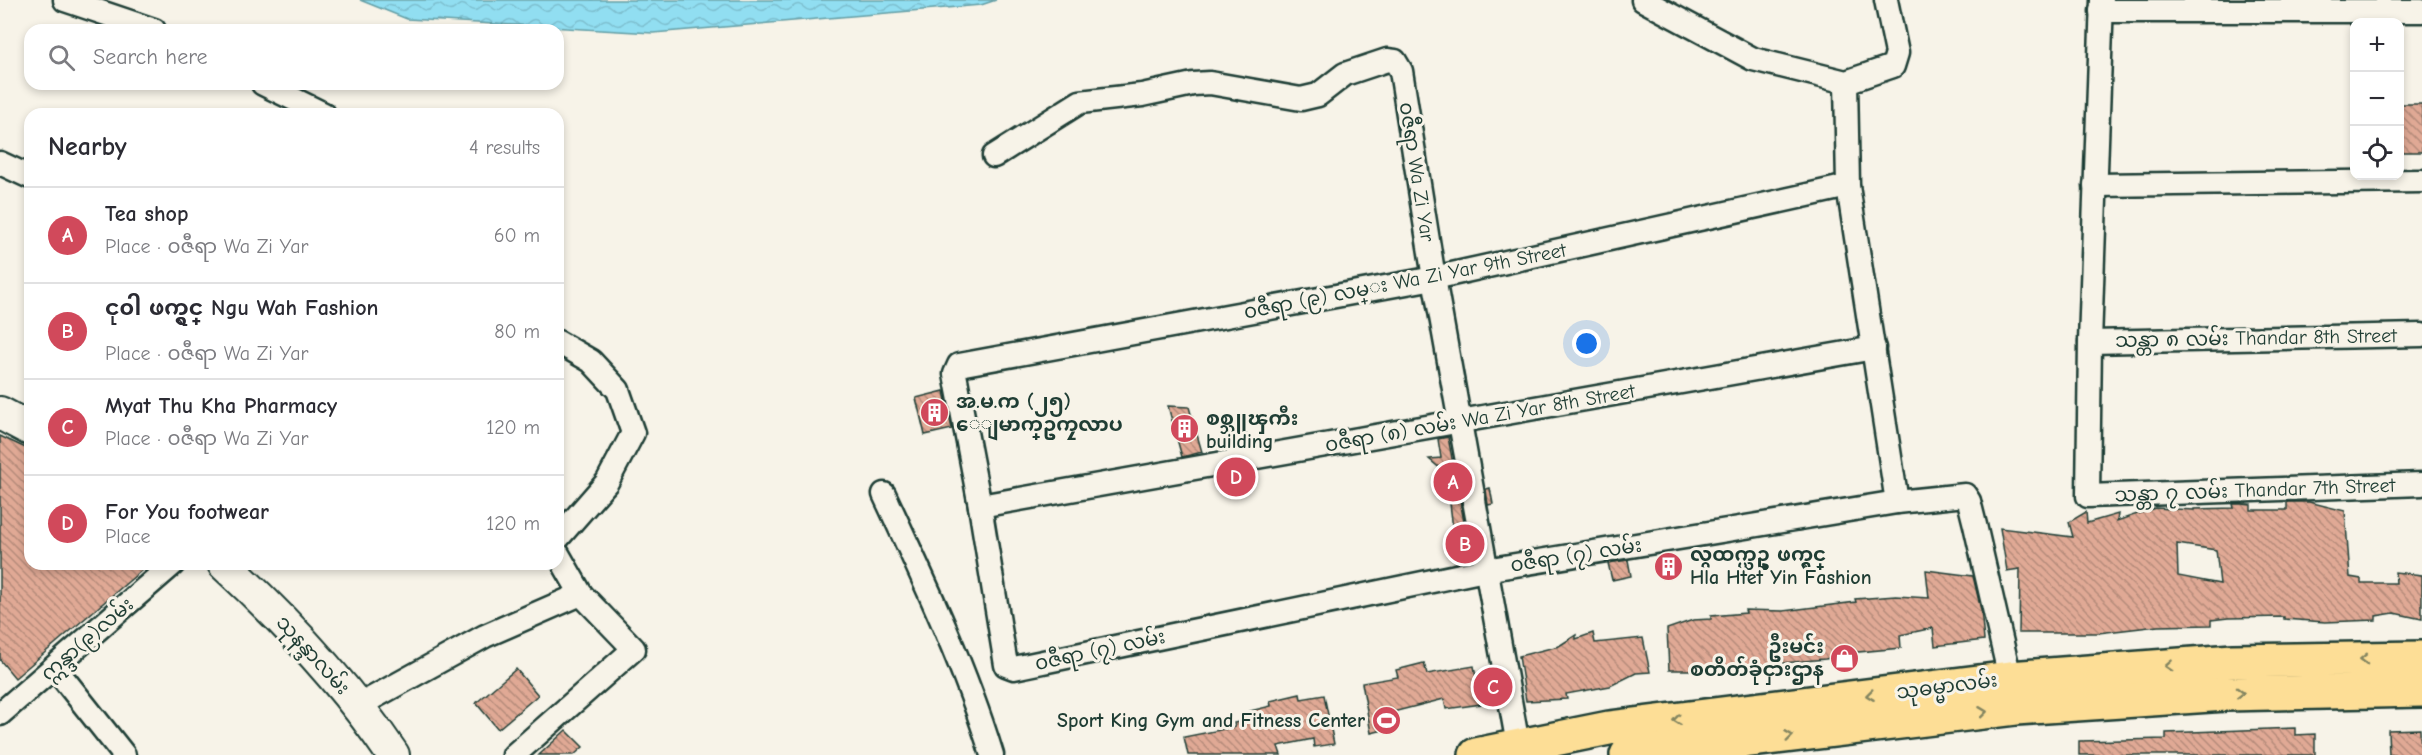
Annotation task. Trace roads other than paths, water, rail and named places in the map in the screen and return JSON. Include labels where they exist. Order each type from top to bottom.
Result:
[{"type":"main road","points":[[0,413],[24,426]]},
{"type":"main road","name":"သုနန္ဒာလမ်း","points":[[230,570],[265,602],[358,706],[393,755]]},
{"type":"main road","name":"သုဓမ္မာလမ်း","points":[[1476,755],[1519,750],[1609,728],[2010,678],[2233,661],[2422,658]]},
{"type":"main road","name":"သုဓမ္မာလမ်း","points":[[1627,755],[2016,708],[2226,694],[2422,690]]},
{"type":"street","points":[[65,0],[135,24]]},
{"type":"street","points":[[1643,0],[1753,59],[1846,81],[1893,66],[1897,52],[1886,0]]},
{"type":"street","points":[[2090,342],[2102,5],[2422,11]]},
{"type":"street","name":"၀ဇီရာ Wa Zi Yar","points":[[994,156],[1080,102],[1142,95],[1193,84],[1210,83],[1301,99],[1318,95],[1345,74],[1387,60],[1395,61],[1401,71],[1434,278],[1519,750]]},
{"type":"street","points":[[1846,81],[1848,186],[1897,502]]},
{"type":"street","points":[[275,90],[312,108]]},
{"type":"street","points":[[0,163],[24,174]]},
{"type":"street","points":[[2095,185],[2422,181]]},
{"type":"street","name":"၀ဇီရာ (၉) လမ္း Wa Zi Yar 9th Street","points":[[980,506],[955,374],[959,365],[1434,278],[1848,186]]},
{"type":"street","name":"သန္တာ ၈ လမ်း Thandar 8th Street","points":[[2090,342],[2422,335]]},
{"type":"street","name":"သန္တာ ၇ လမ်း Thandar 7th Street","points":[[2090,342],[2088,496],[2422,484]]},
{"type":"street","points":[[564,345],[591,361],[618,390],[633,433],[608,482],[564,531]]},
{"type":"street","name":"၀ဇီရာ (၈) လမ်း Wa Zi Yar 8th Street","points":[[980,506],[1874,348]]},
{"type":"street","points":[[884,494],[946,628],[977,706],[992,755]]},
{"type":"street","name":"၀ဇီရာ (၇) လမ်း","points":[[980,506],[1006,665],[1014,668],[1485,570],[1897,502],[1965,495],[1969,501],[1975,525],[2010,678]]},
{"type":"street","points":[[514,755],[634,649],[581,594],[564,564]]},
{"type":"street","name":"ဣန္ဒာ(၉)လမ်း","points":[[0,714],[166,570]]},
{"type":"street","points":[[358,706],[485,636],[581,594]]},
{"type":"street","points":[[55,668],[124,755]]},
{"type":"water","points":[[360,0],[996,0],[981,5],[653,33],[564,28],[564,24],[495,24],[407,19]]},
{"type":"place","name":"အ.မ.က (၂၅) ေျမာက္ဥကၠလာပ","points":[[935,413]]},
{"type":"place","name":"စစ္သူၾကီး building","points":[[1185,429]]},
{"type":"place","name":"For You footwear","points":[[1236,477]]},
{"type":"place","name":"Tea shop","points":[[1453,482]]},
{"type":"place","name":"ငု၀ါ ဖက္ရွင္ Ngu Wah Fashion","points":[[1465,544]]},
{"type":"place","name":"လွထက္ယဥ္ ဖက္ရွင္ Hla Htet Yin Fashion","points":[[1669,566]]},
{"type":"place","name":"ဦးမင်း စတိတ်ခုံငှားဌာန","points":[[1845,658]]},
{"type":"place","name":"Myat Thu Kha Pharmacy","points":[[1493,687]]},
{"type":"place","name":"Sport King Gym and Fitness Center","points":[[1386,720]]}]
